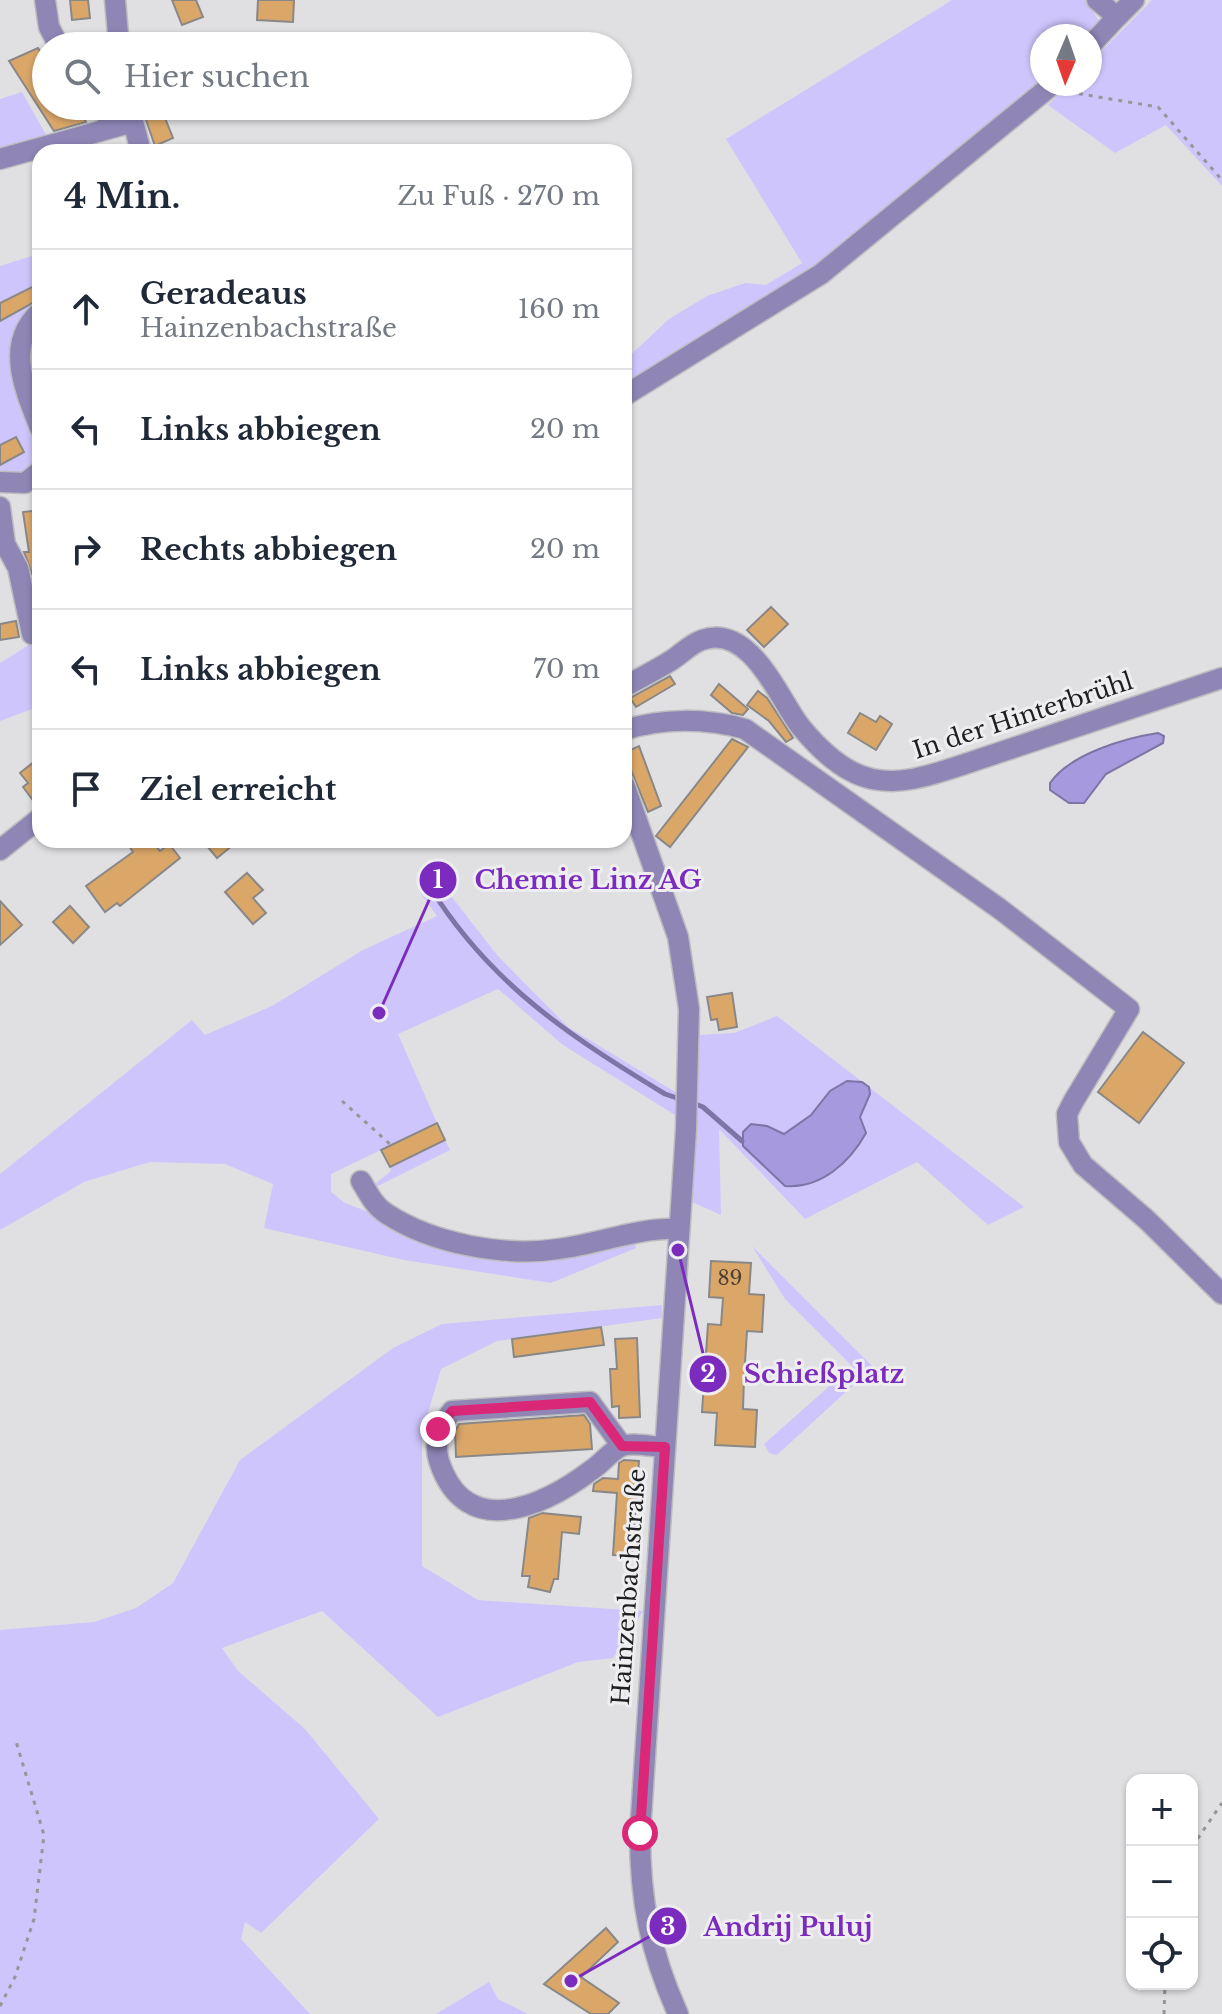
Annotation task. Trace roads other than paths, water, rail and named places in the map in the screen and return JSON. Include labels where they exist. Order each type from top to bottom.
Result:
[{"type":"street","points":[[45,0],[52,32]]},
{"type":"street","points":[[115,0],[118,32]]},
{"type":"street","points":[[1097,0],[1117,17]]},
{"type":"street","points":[[1102,33],[1134,0]]},
{"type":"street","points":[[632,391],[821,274],[1038,96]]},
{"type":"street","points":[[46,144],[121,120]]},
{"type":"street","points":[[128,120],[138,144]]},
{"type":"street","points":[[0,159],[32,149]]},
{"type":"street","points":[[32,320],[26,326],[19,352],[25,391],[32,408]]},
{"type":"street","points":[[32,477],[25,483],[2,483],[0,506],[5,544],[18,568],[32,634]]},
{"type":"street","name":"In der Hinterbrühl","points":[[632,682],[701,640],[718,638],[734,642],[760,665],[815,744],[845,768],[870,779],[892,782],[918,779],[1222,678]]},
{"type":"street","points":[[632,729],[678,721],[721,722],[745,729],[1000,909],[1129,1009],[1067,1114],[1069,1142],[1083,1165],[1147,1220],[1222,1294]]},
{"type":"street","name":"Hainzenbachstraße","points":[[632,808],[685,964],[689,1009],[686,1130],[641,1796],[640,1868],[649,1938],[678,2014]]},
{"type":"street","points":[[0,850],[32,824]]},
{"type":"street","points":[[361,1181],[385,1214],[435,1235],[501,1250],[543,1251],[634,1233],[679,1229]]},
{"type":"street","points":[[622,1446],[590,1402],[452,1411],[438,1429],[437,1453],[446,1483],[468,1505],[489,1511],[510,1510],[556,1494],[622,1446],[665,1447]]},
{"type":"waterway","points":[[430,887],[479,952],[535,1006],[630,1073],[665,1094],[680,1099]]},
{"type":"waterway","points":[[693,1103],[703,1107],[742,1141]]},
{"type":"place","name":"Chemie Linz AG","points":[[379,1013]]},
{"type":"place","name":"Schießplatz","points":[[678,1250]]},
{"type":"place","name":"Andrij Puluj","points":[[571,1981]]}]
